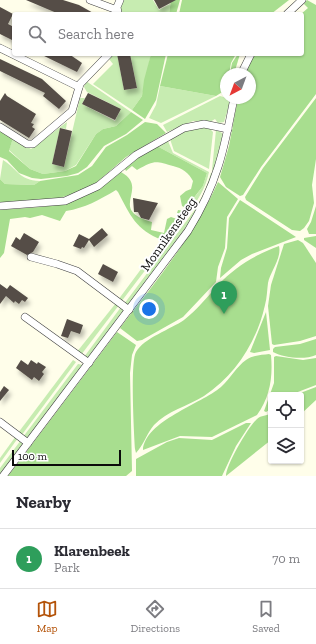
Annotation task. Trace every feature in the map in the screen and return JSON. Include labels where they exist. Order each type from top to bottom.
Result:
[{"type":"street","points":[[90,0],[117,12],[120,0]]},
{"type":"street","points":[[289,12],[302,0]]},
{"type":"street","points":[[0,48],[12,54]]},
{"type":"street","points":[[16,56],[79,87]]},
{"type":"street","points":[[0,127],[27,144],[32,145],[72,111],[79,87],[82,82],[107,56]]},
{"type":"street","points":[[244,68],[249,56]]},
{"type":"street","name":"Monnikensteeg","points":[[3,476],[181,241],[198,214],[215,178],[226,145],[233,104]]},
{"type":"street","points":[[0,206],[65,201],[98,186],[136,154],[184,128],[204,124],[228,129]]},
{"type":"street","points":[[31,258],[57,264],[77,271],[128,310]]},
{"type":"street","points":[[25,316],[88,363]]},
{"type":"street","points":[[0,422],[28,443]]},
{"type":"green space","points":[[124,0],[153,0],[159,10],[170,4],[169,0],[171,0],[169,12],[122,12],[120,7]]},
{"type":"green space","points":[[171,0],[180,0],[177,12],[169,12]]},
{"type":"green space","points":[[182,0],[289,0],[274,12],[179,12]]},
{"type":"green space","points":[[307,0],[316,5],[316,94],[261,167],[243,195],[240,196],[226,187],[220,177],[229,146],[237,104],[256,104],[256,68],[247,68],[254,56],[304,56],[303,12],[308,8],[304,4]]},
{"type":"green space","points":[[112,56],[117,56],[124,90],[137,88],[130,56],[151,56],[142,96],[132,110],[93,84],[113,64],[109,59]]},
{"type":"green space","points":[[150,56],[166,56],[156,100],[145,119],[132,110],[142,96],[144,80]]},
{"type":"green space","points":[[168,56],[235,56],[230,68],[220,68],[220,94],[216,96],[160,86]]},
{"type":"green space","points":[[237,56],[239,56],[236,68],[231,68],[232,63]]},
{"type":"green space","points":[[86,81],[131,112],[116,126],[103,129],[96,134],[76,165],[65,171],[43,174],[30,169],[9,150],[13,138],[31,149],[67,122],[66,129],[60,128],[52,164],[64,167],[80,98],[85,98],[82,104],[115,121],[121,109],[87,92],[84,87]]},
{"type":"green space","points":[[160,86],[216,96],[161,123],[149,118],[156,105]]},
{"type":"green space","points":[[220,96],[220,104],[229,104],[224,122],[218,123],[215,119],[210,122],[193,121],[167,132],[163,125]]},
{"type":"green space","points":[[316,98],[316,159],[312,185],[314,203],[309,221],[304,228],[300,231],[292,230],[246,200],[245,197],[263,168]]},
{"type":"green space","points":[[131,112],[143,120],[126,134],[104,146],[87,167],[78,173],[67,176],[41,179],[32,178],[19,173],[7,160],[0,157],[0,130],[13,138],[9,151],[30,169],[43,174],[65,171],[76,166],[96,134],[103,129],[116,126]]},
{"type":"green space","points":[[145,122],[157,124],[166,133],[126,157],[96,183],[76,193],[56,199],[0,203],[0,179],[5,184],[34,185],[40,181],[78,175],[92,166],[106,147],[127,135]]},
{"type":"green space","points":[[209,128],[213,132],[209,169],[174,151],[170,139],[188,130]]},
{"type":"green space","points":[[216,130],[223,135],[214,171],[212,170]]},
{"type":"green space","points":[[168,141],[173,153],[209,172],[208,178],[201,194],[188,214],[121,302],[118,300],[203,186],[207,173],[157,146]]},
{"type":"green space","points":[[157,146],[207,173],[203,186],[186,208],[182,206],[180,196],[191,189],[193,181],[187,173],[176,167],[158,162],[148,164],[137,170],[132,166],[126,171],[125,169],[139,157]]},
{"type":"green space","points":[[3,160],[27,179],[40,181],[34,185],[5,184],[0,179]]},
{"type":"green space","points":[[121,172],[129,178],[132,185],[130,205],[132,211],[139,217],[152,222],[151,230],[164,233],[167,219],[171,217],[177,219],[179,216],[177,213],[178,210],[184,211],[162,240],[146,232],[135,221],[116,190],[86,206],[66,211],[60,221],[42,215],[30,218],[25,217],[10,219],[4,253],[0,258],[0,210],[50,206],[78,199],[92,193]]},
{"type":"green space","points":[[211,173],[213,173],[206,192],[197,210],[163,260],[127,307],[124,304],[194,211],[205,191]]},
{"type":"green space","points":[[218,182],[238,199],[227,217],[225,248],[218,267],[216,282],[183,317],[142,340],[137,341],[120,328],[174,258],[198,221]]},
{"type":"green space","points":[[240,200],[296,237],[252,254],[241,260],[220,278],[221,268],[227,248],[229,218]]},
{"type":"green space","points":[[316,206],[316,234],[309,234],[307,229]]},
{"type":"green space","points":[[316,236],[316,248],[304,240],[304,238]]},
{"type":"green space","points":[[298,240],[303,243],[316,263],[316,336],[300,341],[274,345],[272,344],[268,306],[271,285],[284,244]]},
{"type":"green space","points":[[279,246],[279,255],[269,279],[266,302],[257,331],[244,356],[226,378],[215,388],[198,400],[171,412],[159,420],[154,425],[136,453],[133,369],[136,352],[145,342],[189,316],[225,278],[239,267],[254,257]]},
{"type":"green space","points":[[116,303],[119,305],[81,355],[76,353]]},
{"type":"green space","points":[[121,307],[125,309],[87,359],[84,357]]},
{"type":"green space","points":[[266,312],[270,350],[254,353],[250,352]]},
{"type":"green space","points":[[117,332],[136,345],[132,355],[130,373],[132,471],[126,476],[8,476]]},
{"type":"green space","points":[[316,339],[316,355],[311,357],[294,358],[273,352],[275,347],[300,344]]},
{"type":"green space","points":[[269,354],[271,355],[272,363],[268,394],[257,415],[212,437],[180,436],[143,450],[146,440],[153,430],[175,414],[221,387],[246,360],[255,356]]},
{"type":"green space","points":[[276,356],[303,360],[316,358],[316,385],[298,392],[271,392],[274,383],[274,357]]},
{"type":"green space","points":[[73,360],[76,362],[21,436],[18,433]]},
{"type":"green space","points":[[78,364],[83,365],[27,439],[23,437]]},
{"type":"green space","points":[[316,387],[316,400],[304,411],[304,392]]},
{"type":"green space","points":[[268,400],[268,411],[264,411]]},
{"type":"green space","points":[[268,415],[268,442],[226,476],[233,455],[238,446],[253,423],[262,416]]},
{"type":"green space","points":[[246,423],[251,423],[236,446],[222,476],[136,476],[136,459],[167,442],[179,438],[212,440]]},
{"type":"green space","points":[[16,436],[18,438],[0,463],[0,458]]},
{"type":"green space","points":[[21,440],[24,443],[0,474],[0,468]]},
{"type":"building","points":[[26,0],[63,0],[79,5],[91,12],[54,12]]},
{"type":"building","points":[[154,0],[176,0],[159,9]]},
{"type":"building","points":[[0,7],[12,13],[8,24],[12,26],[12,40],[0,34]]},
{"type":"building","points":[[44,56],[72,56],[82,63],[77,72]]},
{"type":"building","points":[[117,56],[130,56],[137,88],[124,90]]},
{"type":"building","points":[[0,59],[42,79],[66,101],[59,109],[43,96],[45,93],[0,71]]},
{"type":"building","points":[[5,93],[7,96],[36,114],[31,123],[34,124],[32,127],[35,129],[29,138],[0,120],[0,101]]},
{"type":"building","points":[[88,93],[121,109],[115,120],[82,104]]},
{"type":"building","points":[[60,128],[72,131],[64,167],[52,164]]},
{"type":"building","points":[[133,198],[158,203],[149,220],[141,218],[138,212],[134,212]]},
{"type":"building","points":[[102,228],[108,235],[94,247],[89,240],[84,248],[82,247],[81,249],[73,246],[79,234],[89,239]]},
{"type":"building","points":[[24,233],[39,242],[33,252],[27,255],[11,246],[16,237],[20,240]]},
{"type":"building","points":[[103,264],[118,272],[113,282],[98,274]]},
{"type":"building","points":[[0,284],[7,289],[10,285],[28,298],[25,302],[22,300],[19,304],[15,301],[14,303],[6,296],[0,304]]},
{"type":"building","points":[[67,319],[83,325],[80,334],[71,331],[68,338],[61,336]]},
{"type":"building","points":[[21,360],[28,365],[31,360],[46,367],[42,372],[44,374],[39,381],[34,377],[32,380],[16,368]]},
{"type":"building","points":[[4,386],[9,390],[0,401],[0,392]]},
{"type":"place","name":"Klarenbeek","points":[[224,314]]}]
